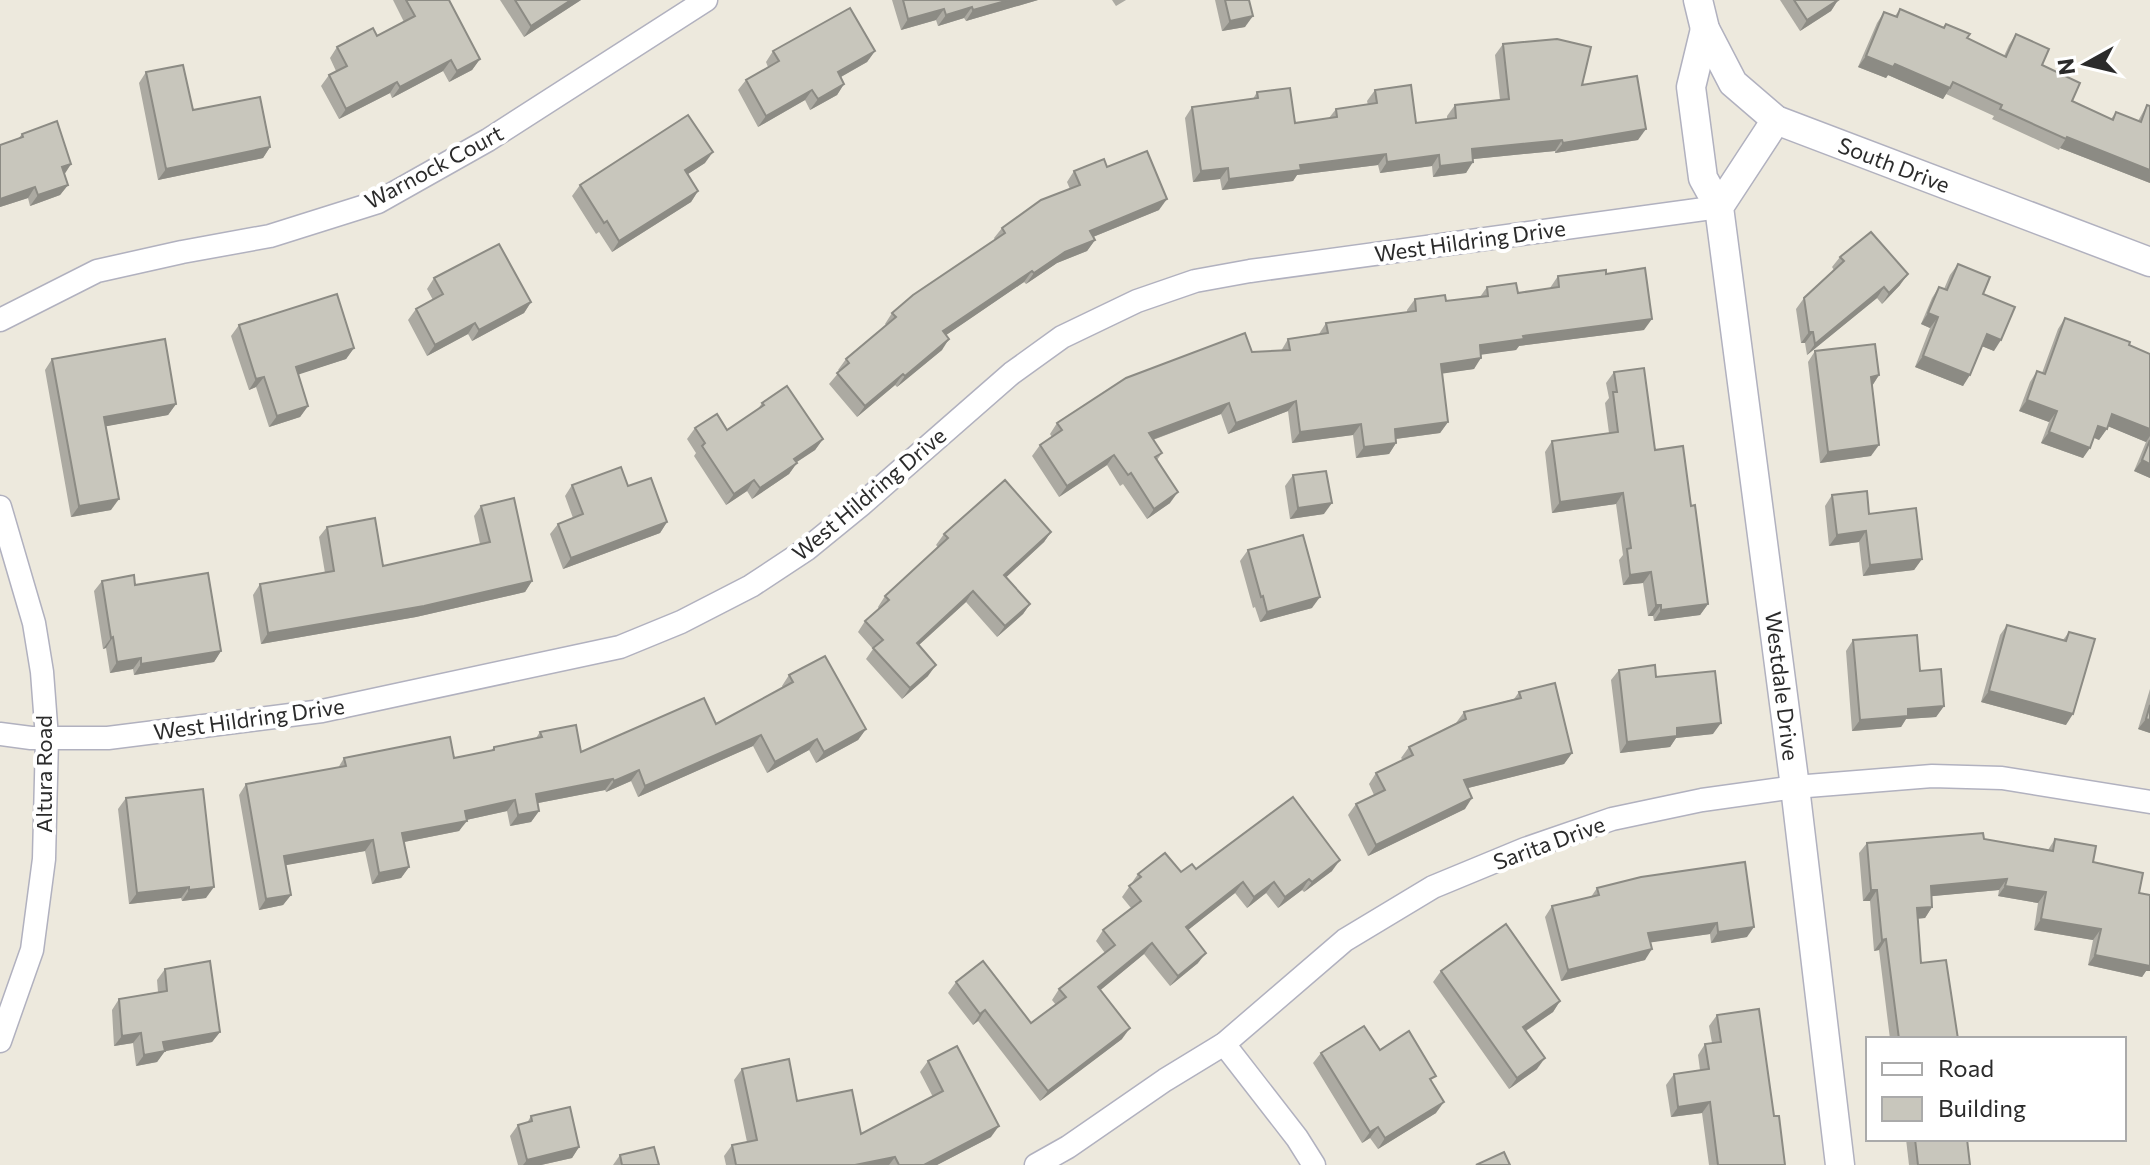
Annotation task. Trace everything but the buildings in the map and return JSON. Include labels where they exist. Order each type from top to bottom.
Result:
[{"type":"street","name":"Warnock Court","points":[[0,320],[97,271],[270,236],[378,202],[488,140],[706,0]]},
{"type":"street","name":"South Drive","points":[[1698,0],[1705,29],[1733,83],[1776,120],[2150,262]]},
{"type":"street","name":"Westdale Drive","points":[[1705,29],[1691,87],[1703,178],[1719,207],[1795,787],[1840,1165]]},
{"type":"street","points":[[1719,207],[1776,120]]},
{"type":"street","name":"West Hildring Drive","points":[[0,734],[108,738],[322,711],[620,647],[681,622],[751,586],[807,549],[1012,373],[1062,337],[1137,301],[1195,281],[1250,271],[1719,207]]},
{"type":"street","name":"Altura Road","points":[[0,507],[34,623],[42,672],[47,738],[44,859],[32,950],[0,1041]]},
{"type":"street","name":"Sarita Drive","points":[[1036,1165],[1224,1044],[1345,940],[1433,887],[1525,849],[1612,819],[1702,800],[1795,787],[1932,776],[2002,778],[2150,802]]},
{"type":"street","points":[[1224,1044],[1297,1138],[1314,1165]]}]
